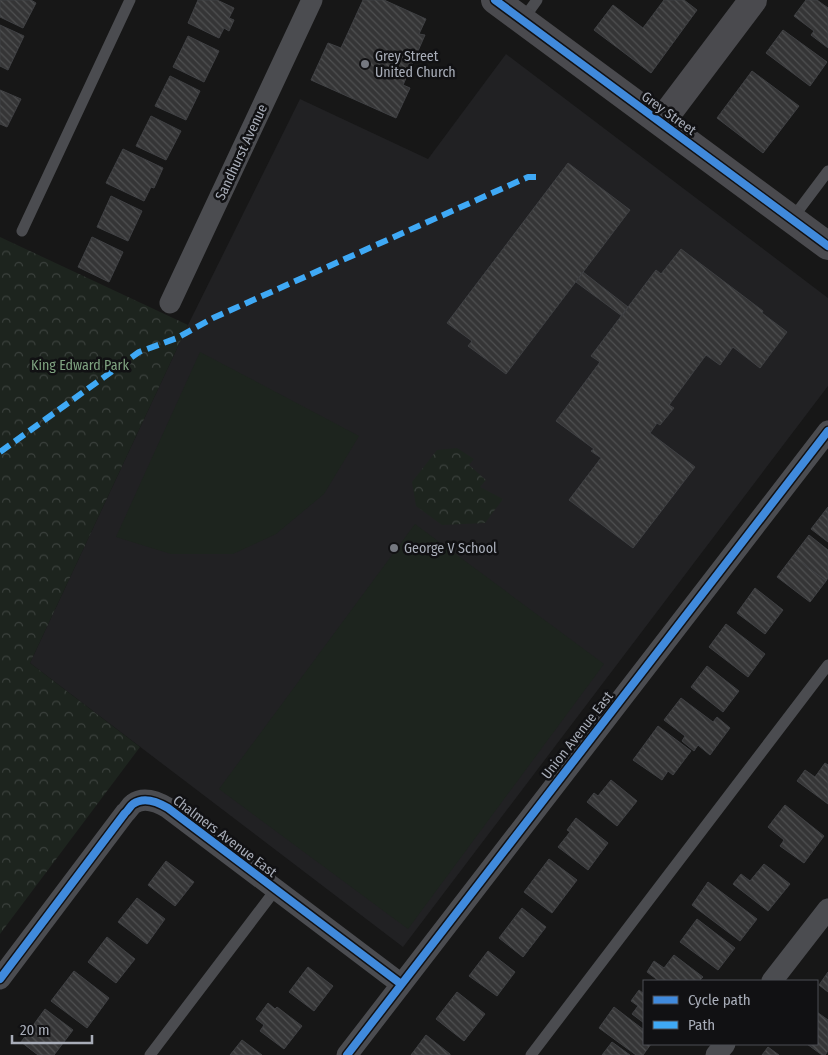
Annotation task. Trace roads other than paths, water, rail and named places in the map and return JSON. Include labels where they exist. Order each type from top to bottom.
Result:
[{"type":"street","name":"Sandhurst Avenue","points":[[170,303],[312,0]]},
{"type":"street","name":"Grey Street","points":[[495,0],[529,10],[661,122],[828,246]]},
{"type":"street","points":[[661,122],[753,0]]},
{"type":"street","name":"Union Avenue East","points":[[348,1055],[828,431]]},
{"type":"street","name":"Chalmers Avenue East","points":[[0,979],[119,821],[134,803],[147,800],[160,803],[168,808],[401,984]]},
{"type":"street","points":[[773,980],[828,909]]},
{"type":"street","points":[[716,1055],[724,1045]]},
{"type":"lane","points":[[22,231],[130,0]]},
{"type":"lane","points":[[792,219],[828,171]]},
{"type":"lane","points":[[531,1055],[828,664]]},
{"type":"lane","points":[[150,1055],[276,889]]},
{"type":"place","name":"Grey Street United Church","points":[[365,64]]},
{"type":"place","name":"George V School","points":[[394,548]]},
{"type":"park label","name":"King Edward Park","points":[[80,365]]}]
